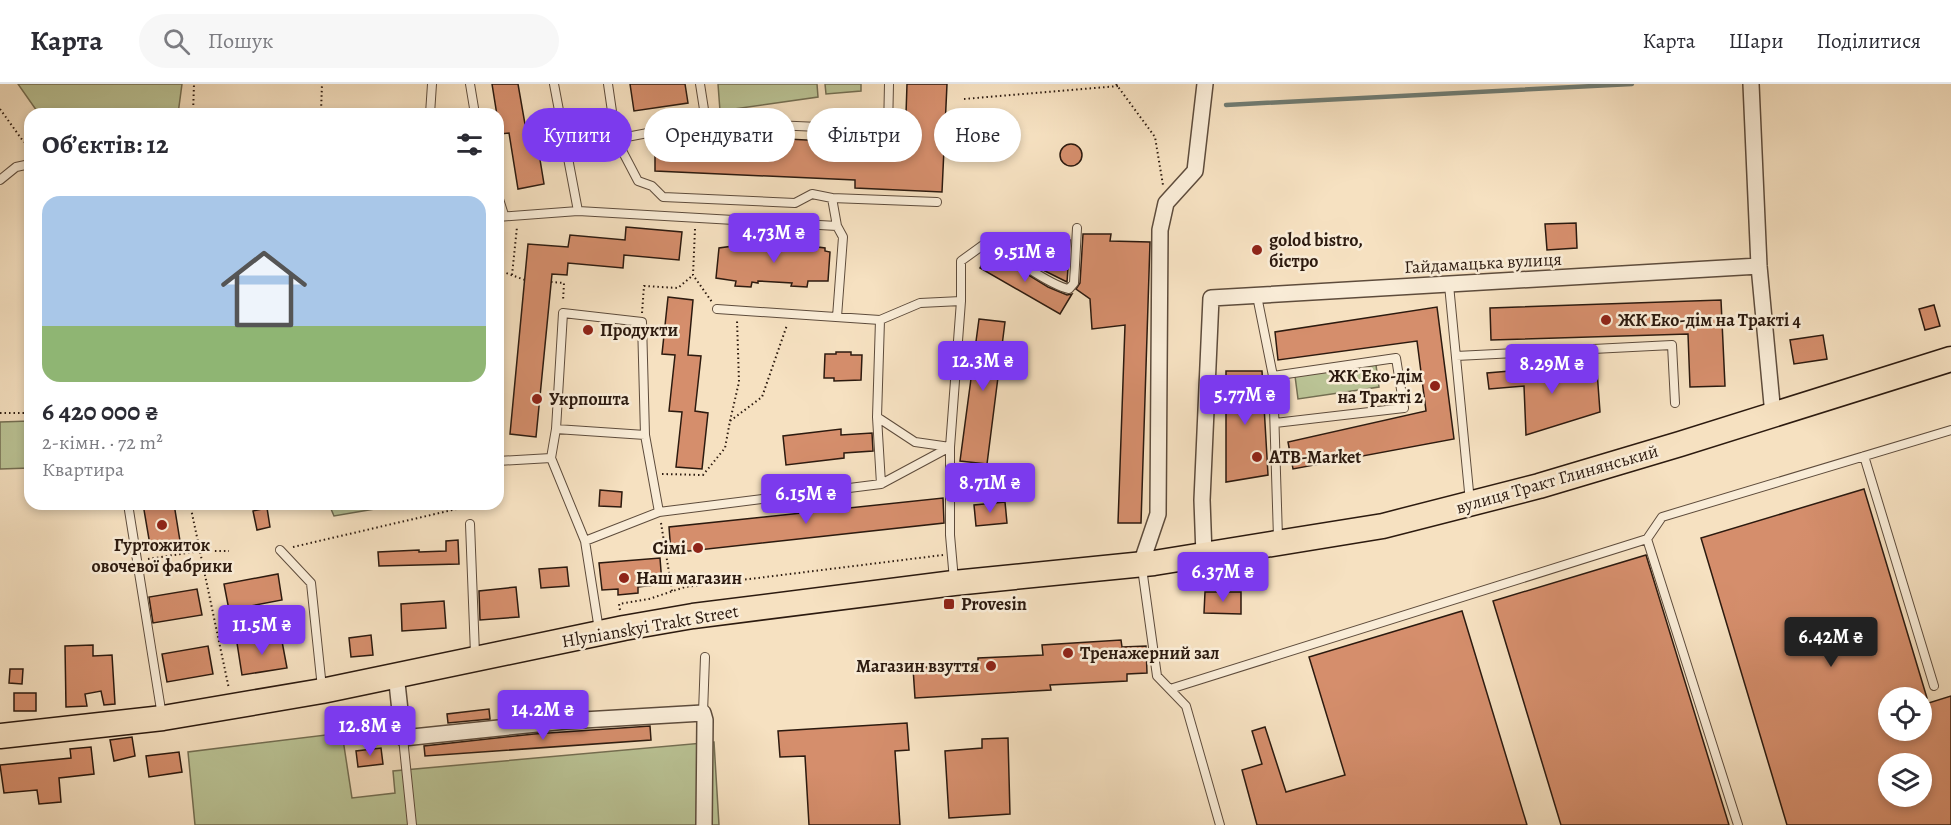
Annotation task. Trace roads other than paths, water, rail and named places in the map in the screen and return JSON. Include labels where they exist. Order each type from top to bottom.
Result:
[{"type":"main road","name":"вулиця Тракт Глинянський","points":[[1148,563],[1383,526],[1561,479],[1951,359]]},
{"type":"main road","name":"Hlynianskyi Trakt Street","points":[[0,736],[163,718],[322,691],[396,674],[693,616],[954,583],[1148,563]]},
{"type":"street","points":[[1148,563],[1158,514],[1160,230],[1166,203],[1195,171],[1205,84]]},
{"type":"street","points":[[1751,84],[1759,266],[1773,415]]},
{"type":"street","name":"Гайдамацька вулиця","points":[[1204,555],[1202,500],[1211,298],[1759,266]]},
{"type":"street","points":[[396,674],[403,738],[566,721],[703,713],[705,720],[704,825]]},
{"type":"lane","points":[[430,108],[432,84]]},
{"type":"lane","points":[[470,84],[473,108]]},
{"type":"lane","points":[[554,84],[578,211]]},
{"type":"lane","points":[[608,84],[611,108]]},
{"type":"lane","points":[[700,84],[704,108]]},
{"type":"lane","points":[[795,126],[888,130],[889,84]]},
{"type":"lane","points":[[628,162],[638,182],[652,186],[663,197],[795,203],[812,194],[832,198],[937,202]]},
{"type":"lane","points":[[0,180],[16,167],[24,165]]},
{"type":"lane","points":[[832,198],[837,226],[843,237],[837,317]]},
{"type":"lane","points":[[504,216],[578,211],[837,226]]},
{"type":"lane","points":[[954,583],[950,447],[961,301],[961,261],[990,240],[999,249],[1049,281],[1065,289],[1073,287],[1077,228]]},
{"type":"lane","points":[[1449,285],[1470,503]]},
{"type":"lane","points":[[1257,296],[1273,376],[1278,543]]},
{"type":"lane","points":[[717,309],[880,320],[920,303],[961,301]]},
{"type":"lane","points":[[599,633],[585,541],[551,458],[556,429],[562,313],[642,322],[645,435],[659,512]]},
{"type":"lane","points":[[880,320],[877,417],[882,484]]},
{"type":"lane","points":[[1456,356],[1672,345],[1675,403]]},
{"type":"lane","points":[[1273,376],[1396,358],[1404,408],[1275,423]]},
{"type":"lane","points":[[877,417],[915,442],[950,447]]},
{"type":"lane","points":[[556,429],[645,435]]},
{"type":"lane","points":[[1170,689],[1647,539],[1662,517],[1951,430]]},
{"type":"lane","points":[[585,541],[659,512],[882,484],[950,447]]},
{"type":"lane","points":[[1864,456],[1934,686]]},
{"type":"lane","points":[[504,461],[551,458]]},
{"type":"lane","points":[[129,510],[163,718]]},
{"type":"lane","points":[[470,524],[476,659]]},
{"type":"lane","points":[[1647,539],[1738,825]]},
{"type":"lane","points":[[280,550],[311,583],[322,691]]},
{"type":"lane","points":[[1148,563],[1157,676],[1186,706],[1221,825]]},
{"type":"lane","points":[[703,713],[705,657]]},
{"type":"lane","points":[[403,738],[412,825]]},
{"type":"waterway","points":[[1226,105],[1632,84]]},
{"type":"place","name":"golod bistro, бістро","points":[[1257,250]]},
{"type":"place","name":"ЖК Еко-дім на Тракті 4","points":[[1606,320]]},
{"type":"place","name":"Продукти","points":[[588,330]]},
{"type":"place","name":"ЖК Еко-дім на Тракті 2","points":[[1435,386]]},
{"type":"place","name":"Укрпошта","points":[[537,399]]},
{"type":"place","name":"ATB-Market","points":[[1257,457]]},
{"type":"place","name":"Гуртожиток овочевої фабрики","points":[[162,525]]},
{"type":"place","name":"Сімі","points":[[698,548]]},
{"type":"place","name":"Наш магазин","points":[[624,578]]},
{"type":"place","name":"Provesin","points":[[949,604]]},
{"type":"place","name":"Тренажерний зал","points":[[1068,653]]},
{"type":"place","name":"Магазин взуття","points":[[991,666]]}]
